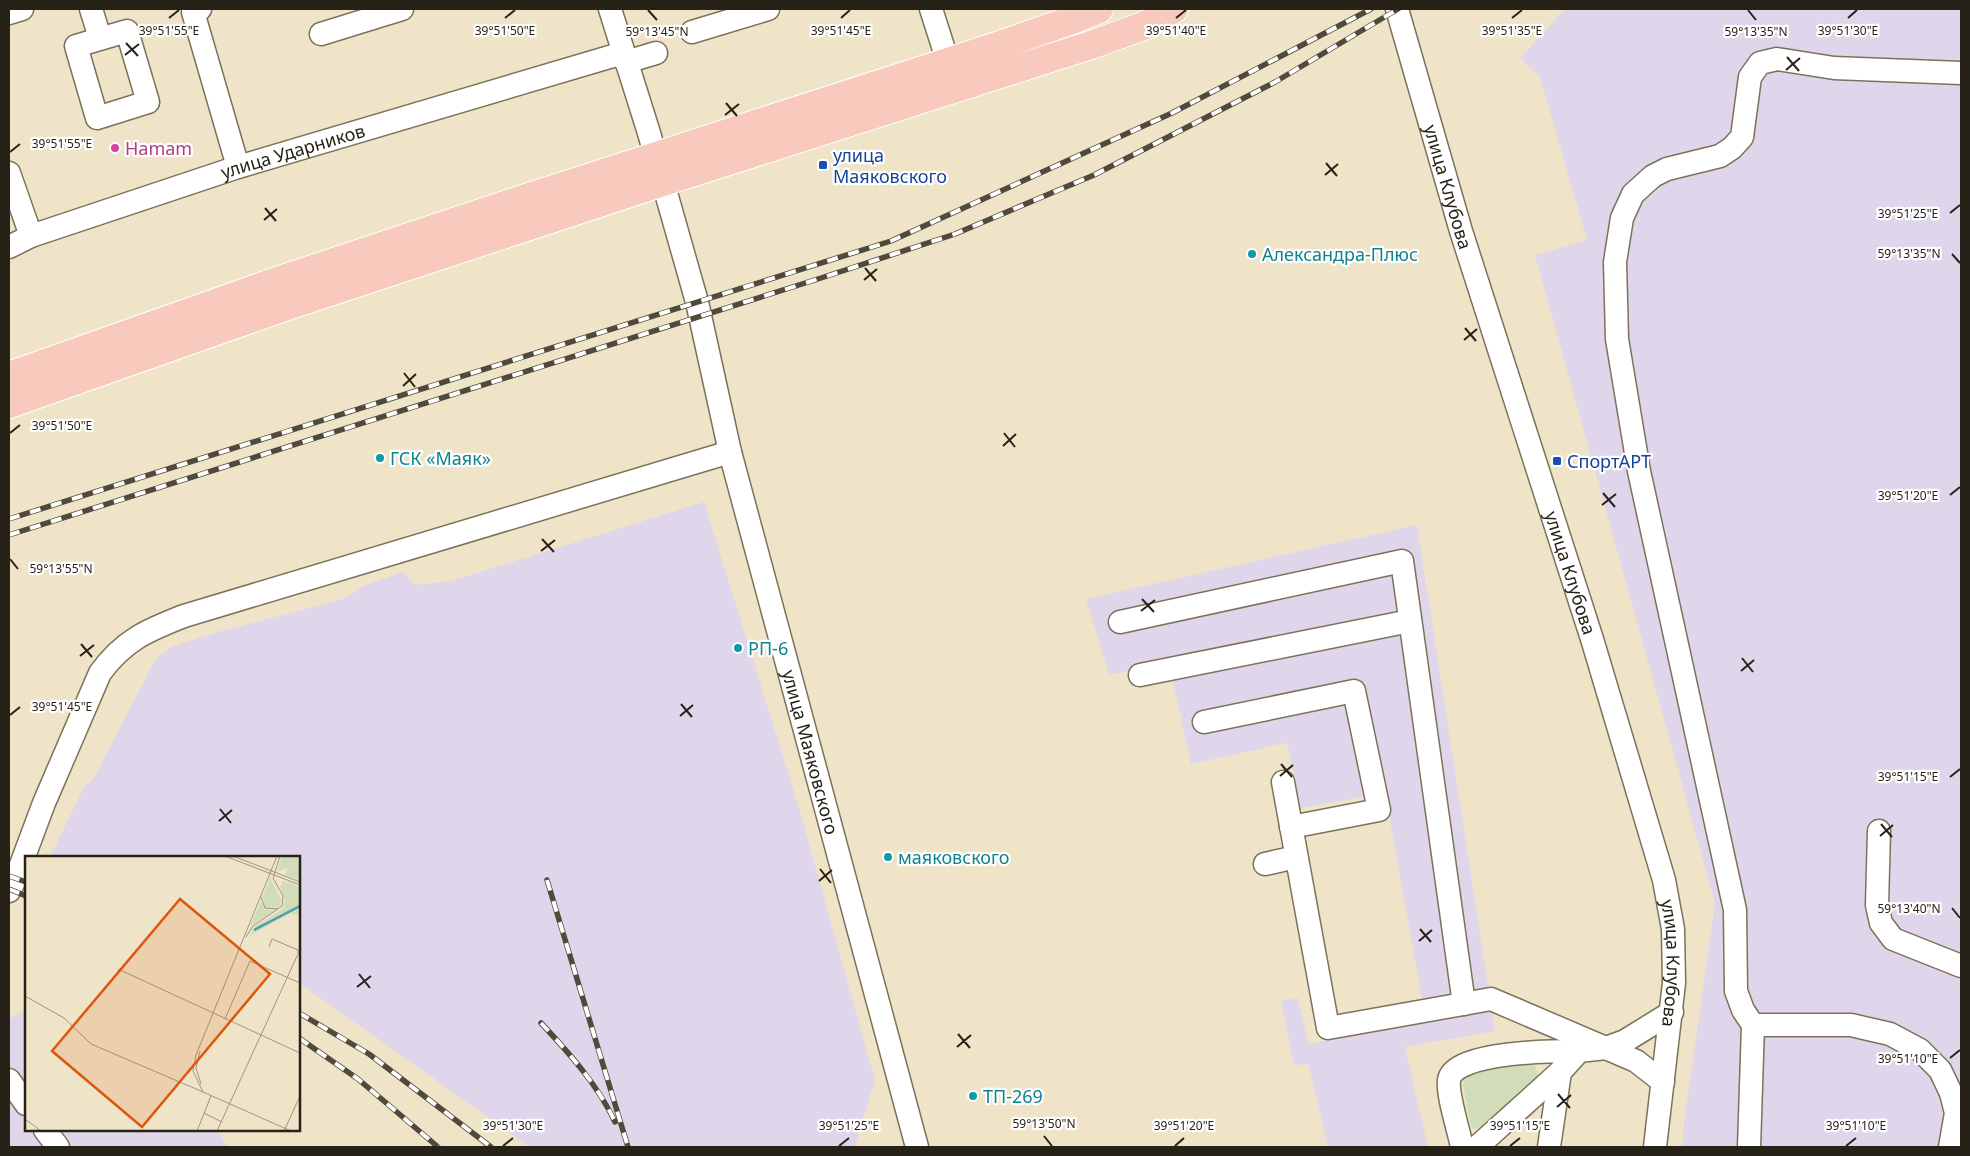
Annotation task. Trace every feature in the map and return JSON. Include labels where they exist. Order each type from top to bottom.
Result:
[{"type":"main road","points":[[9,376],[280,280],[655,156],[948,62],[1076,19],[1099,9]]},
{"type":"main road","points":[[9,404],[290,305],[663,182],[1091,45],[1146,24],[1174,9]]},
{"type":"street","points":[[9,13],[22,9]]},
{"type":"street","points":[[91,9],[100,38]]},
{"type":"street","points":[[200,9],[193,12],[238,168]]},
{"type":"street","points":[[321,34],[402,9]]},
{"type":"street","name":"улица Маяковского","points":[[610,9],[663,182],[697,302],[730,452],[917,1147]]},
{"type":"street","points":[[692,32],[768,9]]},
{"type":"street","points":[[931,9],[948,62]]},
{"type":"street","name":"улица Клубова","points":[[1397,9],[1461,231],[1592,639],[1654,842],[1668,896],[1675,954],[1672,1012],[1655,1147]]},
{"type":"street","name":"улица Ударников","points":[[9,173],[15,247],[238,168],[624,58],[656,53]]},
{"type":"street","points":[[1749,1147],[1753,1025],[1743,1010],[1736,991],[1735,910],[1637,462],[1617,339],[1615,262],[1622,218],[1633,194],[1653,176],[1667,169],[1720,156],[1732,148],[1742,137],[1750,77],[1760,63],[1777,59],[1834,68],[1961,73]]},
{"type":"street","points":[[9,891],[16,878],[44,803],[100,673],[113,656],[129,642],[156,627],[184,616],[730,452]]},
{"type":"street","points":[[1120,622],[1402,561],[1464,1004]]},
{"type":"street","points":[[1140,675],[1410,621]]},
{"type":"street","points":[[1204,722],[1354,691],[1379,810],[1291,827]]},
{"type":"street","points":[[1283,782],[1328,1028],[1491,999],[1636,1061],[1663,1082]]},
{"type":"street","points":[[1880,831],[1877,905],[1881,923],[1893,939],[1961,966]]},
{"type":"street","points":[[1265,864],[1296,857]]},
{"type":"street","points":[[1462,1147],[1450,1090],[1449,1080],[1453,1071],[1477,1060],[1524,1052],[1578,1051],[1606,1048],[1645,1030],[1672,1012]]},
{"type":"street","points":[[1753,1025],[1851,1026],[1890,1034],[1920,1050],[1940,1070],[1951,1093],[1956,1113],[1950,1147]]},
{"type":"street","points":[[1477,1147],[1560,1072],[1578,1051]]},
{"type":"street","points":[[1549,1147],[1560,1072]]},
{"type":"street","points":[[9,1080],[25,1103]]},
{"type":"street","points":[[46,1131],[58,1147]]},
{"type":"shaded area","points":[[1565,9],[1961,9],[1961,1147],[1682,1147],[1715,903],[1535,255],[1587,240],[1540,77],[1520,58]]},
{"type":"shaded area","points":[[704,502],[799,808],[875,1080],[855,1146],[530,1147],[300,984],[300,856],[50,856],[84,787],[94,778],[155,660],[171,647],[218,632],[343,599],[364,586],[403,572],[415,585],[451,581]]},
{"type":"shaded area","points":[[1417,525],[1495,1031],[1405,1047],[1428,1147],[1328,1147],[1308,1064],[1294,1065],[1281,1001],[1298,998],[1308,1044],[1426,1021],[1385,793],[1301,808],[1287,743],[1191,764],[1169,663],[1109,675],[1086,599]]},
{"type":"shaded area","points":[[25,1011],[25,1131],[218,1131],[228,1147],[9,1147],[9,1019]]},
{"type":"green space","points":[[1534,1063],[1538,1074],[1537,1079],[1484,1127],[1473,1129],[1463,1085],[1464,1078],[1480,1065]]},
{"type":"railway","points":[[9,519],[891,241],[1172,113],[1371,9]]},
{"type":"railway","points":[[9,535],[955,234],[1094,175],[1275,82],[1398,9]]},
{"type":"railway","points":[[9,876],[25,882]]},
{"type":"railway","points":[[547,880],[628,1147]]},
{"type":"railway","points":[[9,889],[25,896]]},
{"type":"railway","points":[[300,1014],[369,1054],[491,1147]]},
{"type":"railway","points":[[541,1023],[591,1082],[615,1122]]},
{"type":"railway","points":[[300,1039],[358,1079],[438,1147]]},
{"type":"place","name":"Hamam","points":[[115,148]]},
{"type":"place","name":"улица Маяковского","points":[[823,165]]},
{"type":"place","name":"Александра-Плюс","points":[[1252,254]]},
{"type":"place","name":"ГСК «Маяк»","points":[[380,458]]},
{"type":"place","name":"СпортАРТ","points":[[1557,461]]},
{"type":"place","name":"РП-6","points":[[738,648]]},
{"type":"place","name":"маяковского","points":[[888,857]]},
{"type":"place","name":"ТП-269","points":[[973,1096]]}]
